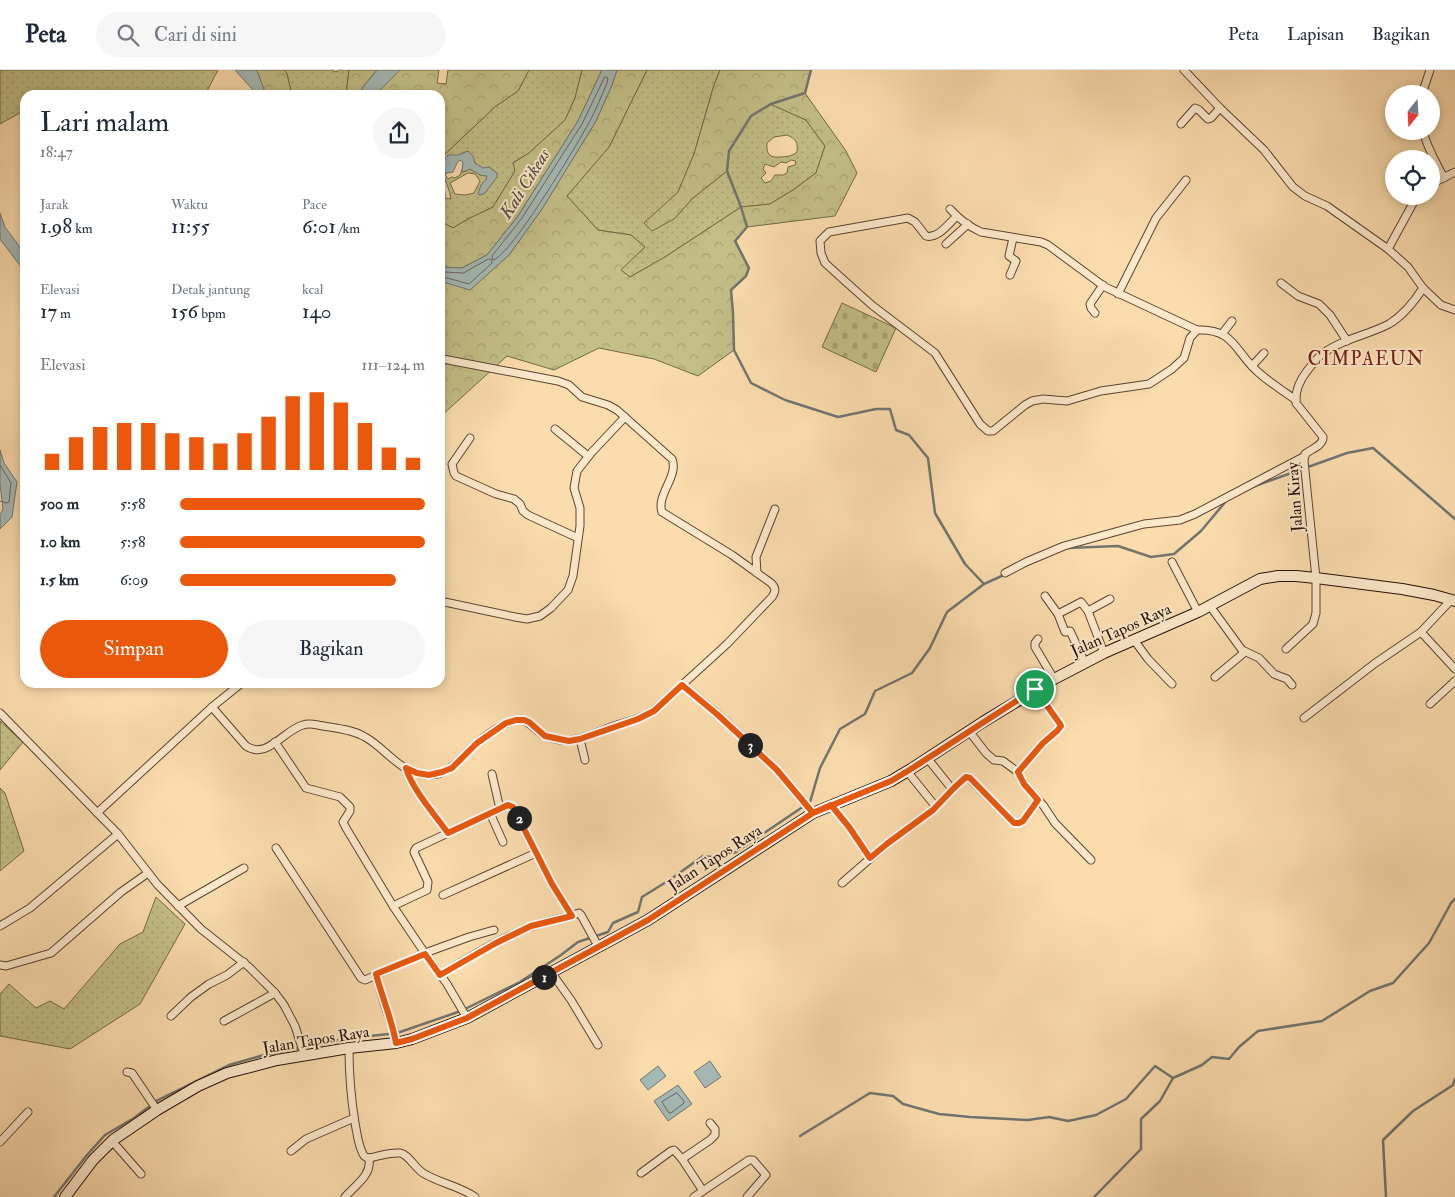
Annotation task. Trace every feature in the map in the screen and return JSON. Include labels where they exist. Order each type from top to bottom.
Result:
[{"type":"main road","name":"Jalan Tapos Raya","points":[[65,1197],[93,1160],[112,1141],[154,1106],[227,1073],[303,1050],[396,1043],[412,1039],[467,1018],[551,972],[597,944],[648,920],[811,809],[831,805],[891,781],[1035,689],[1104,653],[1198,612],[1260,579],[1287,576],[1316,578],[1402,589],[1453,601]]},
{"type":"street","points":[[1184,70],[1264,150],[1287,181],[1298,192],[1327,206],[1388,249],[1408,267],[1423,288],[1441,305],[1455,310]]},
{"type":"street","points":[[1425,85],[1430,70]]},
{"type":"street","points":[[1181,124],[1195,108],[1208,119],[1220,108]]},
{"type":"street","points":[[1426,140],[1444,178]]},
{"type":"street","points":[[1440,180],[1455,172]]},
{"type":"street","points":[[1118,294],[1156,218],[1186,180]]},
{"type":"street","points":[[1388,249],[1411,205]]},
{"type":"street","points":[[950,209],[981,232],[1041,242],[1048,245],[1103,286],[1118,294],[1197,330],[1211,330],[1222,334],[1231,341],[1259,374],[1296,400],[1299,384],[1303,376],[1325,352],[1389,324],[1400,316],[1423,288]]},
{"type":"street","points":[[957,216],[939,233],[931,237],[926,236],[915,222],[908,218],[829,232],[820,241],[820,253],[825,263],[846,282],[935,353],[980,424],[988,431],[993,431],[1032,401],[1043,399],[1068,400],[1101,391],[1149,384],[1172,370],[1184,358],[1190,338],[1197,330]]},
{"type":"street","points":[[946,244],[968,224]]},
{"type":"street","points":[[1010,275],[1016,261],[1010,256],[1013,238]]},
{"type":"street","points":[[1281,283],[1298,296],[1319,304],[1330,315],[1347,341]]},
{"type":"street","points":[[1095,313],[1090,304],[1103,286]]},
{"type":"street","points":[[1222,334],[1232,321]]},
{"type":"street","points":[[1252,366],[1264,352]]},
{"type":"street","points":[[212,706],[246,746],[250,748],[261,750],[304,724],[316,725],[354,732],[369,739],[392,759],[406,768],[417,773],[429,775],[452,768],[477,743],[506,723],[516,720],[529,722],[545,736],[569,741],[638,719],[654,711],[727,644],[774,593],[775,587],[732,554],[662,512],[661,502],[674,468],[674,461],[617,410],[608,405],[582,397],[569,385],[558,381],[445,360]]},
{"type":"street","name":"Jalan Kiray","points":[[1286,649],[1314,622],[1316,613],[1316,578],[1305,458],[1307,452],[1323,440],[1323,437],[1298,407],[1296,400]]},
{"type":"street","points":[[445,602],[527,618],[540,616],[551,608],[568,590],[573,576],[580,508],[574,485],[577,471],[588,456],[626,417]]},
{"type":"street","points":[[555,429],[588,456]]},
{"type":"street","points":[[470,438],[452,464],[456,476],[496,494],[514,499],[528,515],[578,538]]},
{"type":"street","points":[[1005,573],[1064,546],[1144,524],[1180,520],[1305,458]]},
{"type":"street","points":[[757,573],[756,557],[775,509]]},
{"type":"street","points":[[1172,562],[1198,612]]},
{"type":"street","points":[[1045,596],[1058,614],[1064,632],[1070,631],[1084,663]]},
{"type":"street","points":[[1088,611],[1110,599]]},
{"type":"street","points":[[1304,718],[1374,664],[1421,632],[1453,601]]},
{"type":"street","points":[[1058,614],[1082,602],[1088,611],[1104,653]]},
{"type":"street","points":[[1210,606],[1245,652],[1259,658],[1274,674],[1287,678],[1292,685]]},
{"type":"street","points":[[1421,632],[1455,669]]},
{"type":"street","points":[[1038,639],[1035,647],[1054,679]]},
{"type":"street","points":[[1134,640],[1148,659],[1172,684]]},
{"type":"street","points":[[1215,677],[1245,652]]},
{"type":"street","points":[[1430,704],[1455,681]]},
{"type":"street","points":[[682,685],[718,715],[777,770],[811,809]]},
{"type":"street","points":[[97,813],[212,706],[235,688]]},
{"type":"street","points":[[1018,772],[1043,743],[1061,726],[1035,689]]},
{"type":"street","points":[[0,712],[118,834],[157,884],[178,906],[201,929],[244,962],[275,993],[288,1012],[303,1050]]},
{"type":"street","points":[[969,731],[994,760],[1004,761],[1018,772],[1024,784],[1055,823],[1091,860]]},
{"type":"street","points":[[580,739],[585,760]]},
{"type":"street","points":[[275,742],[306,788],[340,798],[350,807],[350,811],[343,822],[394,906],[467,1018]]},
{"type":"street","points":[[928,759],[952,789]]},
{"type":"street","points":[[406,768],[418,790],[448,833]]},
{"type":"street","points":[[907,771],[936,807]]},
{"type":"street","points":[[492,774],[500,809]]},
{"type":"street","points":[[842,883],[888,843],[936,807],[966,777],[970,778],[1014,823],[1023,821],[1038,800]]},
{"type":"street","points":[[394,906],[427,890],[428,882],[414,852],[416,848],[510,805],[513,807],[552,884],[572,916]]},
{"type":"street","points":[[831,805],[870,858]]},
{"type":"street","points":[[490,813],[503,842]]},
{"type":"street","points":[[0,926],[30,908],[118,834]]},
{"type":"street","points":[[276,848],[361,978],[365,980],[425,954],[469,937],[494,930]]},
{"type":"street","points":[[443,895],[536,853]]},
{"type":"street","points":[[178,906],[244,868]]},
{"type":"street","points":[[0,965],[6,966],[51,953],[106,904],[148,873]]},
{"type":"street","points":[[440,975],[496,943],[531,926],[580,914],[597,944]]},
{"type":"street","points":[[171,1016],[191,997],[244,962]]},
{"type":"street","points":[[551,972],[571,1000],[598,1045]]},
{"type":"street","points":[[376,974],[396,1043]]},
{"type":"street","points":[[224,1021],[275,993]]},
{"type":"street","points":[[348,1048],[349,1078],[354,1118],[357,1138],[363,1154],[369,1158],[401,1153],[408,1157],[413,1165],[423,1173],[468,1192],[475,1197]]},
{"type":"street","points":[[127,1072],[132,1073],[154,1106]]},
{"type":"street","points":[[0,1142],[28,1112]]},
{"type":"street","points":[[291,1151],[306,1139],[354,1118]]},
{"type":"street","points":[[682,1159],[713,1137],[715,1132],[710,1123]]},
{"type":"street","points":[[112,1141],[141,1174]]},
{"type":"street","points":[[641,1173],[673,1150],[682,1159],[703,1191]]},
{"type":"street","points":[[344,1197],[369,1171],[369,1158]]},
{"type":"street","points":[[694,1197],[749,1160],[753,1160],[766,1175],[747,1197]]},
{"type":"green space","points":[[0,70],[218,70],[208,90],[20,90],[20,113],[0,124]]},
{"type":"green space","points":[[256,70],[284,70],[287,74],[291,90],[264,90]]},
{"type":"green space","points":[[284,70],[332,70],[336,72],[339,70],[349,70],[347,90],[291,90],[287,74]]},
{"type":"green space","points":[[349,70],[377,70],[362,90],[347,90]]},
{"type":"green space","points":[[400,70],[439,70],[437,83],[446,84],[448,70],[529,70],[518,91],[496,106],[445,154],[445,90],[380,90]]},
{"type":"green space","points":[[529,70],[582,70],[575,98],[565,120],[529,153],[514,162],[515,171],[493,207],[453,228],[445,224],[445,198],[451,199],[445,175],[448,179],[455,178],[460,175],[462,170],[464,172],[470,169],[480,175],[487,176],[481,185],[480,192],[485,193],[497,173],[489,167],[483,169],[475,163],[468,151],[458,155],[445,168],[445,154],[496,106],[518,91]],"holes":[[[468,173],[475,174],[480,181],[474,193],[465,195],[455,194],[450,183]]]},
{"type":"green space","points":[[582,70],[602,70],[578,121],[518,216],[487,255],[462,268],[445,267],[445,224],[453,228],[493,207],[515,171],[513,163],[529,153],[565,120],[575,98]]},
{"type":"green space","points":[[617,70],[647,70],[609,147],[567,196],[598,230],[631,235],[645,247],[621,270],[630,277],[665,257],[741,207],[770,204],[816,173],[825,146],[806,120],[770,104],[751,116],[740,133],[729,151],[727,171],[693,198],[674,219],[652,231],[644,223],[678,192],[694,154],[720,70],[811,70],[805,93],[846,151],[857,173],[835,216],[747,227],[736,241],[749,268],[746,276],[731,291],[734,350],[698,376],[654,359],[599,348],[554,370],[507,356],[445,412],[445,282],[470,289],[509,255],[542,209],[596,121]]},
{"type":"green space","points":[[647,70],[720,70],[694,154],[678,192],[667,203],[674,219],[693,198],[727,171],[729,151],[751,116],[771,104],[806,120],[825,146],[816,173],[793,190],[770,204],[741,207],[665,257],[630,277],[620,270],[645,247],[631,235],[598,230],[567,196],[609,147]],"holes":[[[787,135],[796,141],[797,152],[791,156],[774,157],[770,155],[767,150],[767,143],[774,137]],[[791,160],[796,161],[795,165],[788,167],[787,173],[775,175],[771,181],[765,183],[761,178],[766,173],[763,169],[765,164],[774,167],[781,162],[786,163]]]},
{"type":"green space","points":[[842,303],[896,328],[876,372],[822,347]]},
{"type":"green space","points":[[0,721],[23,742],[0,770]]},
{"type":"green space","points":[[0,788],[5,793],[24,851],[0,871]]},
{"type":"green space","points":[[156,897],[185,924],[140,1004],[70,1049],[0,1036],[0,994],[9,984],[36,1008],[50,1001],[64,1009],[120,944],[143,932]]},
{"type":"water","points":[[235,70],[256,70],[264,90],[253,90]]},
{"type":"water","points":[[377,70],[400,70],[380,90],[362,90]]},
{"type":"water","points":[[602,70],[617,70],[596,121],[542,209],[509,255],[470,290],[445,282],[445,267],[462,268],[487,255],[518,216],[578,121]]},
{"type":"water","points":[[468,151],[473,156],[475,163],[483,168],[489,167],[497,173],[497,177],[485,193],[478,194],[487,176],[480,175],[470,169],[463,172],[463,162],[460,160],[453,172],[445,172],[445,160],[448,155],[458,155]]},
{"type":"water","points":[[0,213],[5,227],[20,247],[20,265],[0,239]]},
{"type":"water","points":[[0,450],[4,463],[17,482],[12,517],[0,529],[0,515],[3,509],[0,484]]},
{"type":"water","points":[[710,1061],[721,1077],[705,1088],[694,1072]]},
{"type":"water","points":[[658,1066],[666,1076],[648,1090],[640,1080]]},
{"type":"water","points":[[678,1085],[692,1104],[668,1121],[654,1101]]},
{"type":"waterway","points":[[811,70],[805,93],[771,104],[751,116],[729,151],[727,171],[747,227],[735,241],[749,268],[746,276],[731,290],[734,350],[751,383],[785,400],[838,417],[876,409],[890,409],[896,430],[909,435],[928,458],[935,513],[965,564],[984,584]]},
{"type":"waterway","points":[[1252,487],[1347,453],[1373,448],[1455,519]]},
{"type":"waterway","points":[[1068,548],[1118,546],[1151,557],[1174,554],[1201,531],[1227,500]]},
{"type":"waterway","points":[[467,1008],[520,982],[578,942],[608,932],[613,923],[638,912],[642,897],[703,856],[719,858],[736,852],[810,802],[820,768],[840,729],[865,714],[875,691],[912,673],[930,648],[947,612],[984,584],[1006,574]]},
{"type":"waterway","points":[[800,1136],[870,1093],[893,1096],[903,1104],[939,1114],[1028,1120],[1049,1117],[1068,1121],[1096,1115],[1126,1099],[1155,1066],[1173,1078],[1202,1065],[1212,1057],[1229,1059],[1239,1047],[1258,1031],[1322,1021],[1370,991],[1393,983],[1429,943],[1455,899]]},
{"type":"waterway","points":[[400,1032],[458,1012]]},
{"type":"waterway","points":[[54,1197],[105,1135],[134,1118],[158,1100],[229,1065],[264,1055],[350,1038],[389,1034]]},
{"type":"waterway","points":[[1094,1197],[1141,1149],[1141,1119],[1160,1101],[1173,1078]]},
{"type":"waterway","points":[[1386,1197],[1383,1140],[1413,1111],[1453,1085],[1455,1079]]},
{"type":"district","name":"CIMPAEUN","points":[[1366,359]]},
{"type":"route","points":[[1035,689],[891,781],[831,805],[813,813],[648,920],[467,1018],[412,1039],[396,1043],[376,974],[425,954],[440,975],[496,943],[531,926],[572,916],[552,884],[511,805],[448,833],[418,790],[406,768],[425,775],[437,774],[452,768],[477,743],[506,723],[516,720],[529,722],[545,736],[569,741],[580,739],[638,719],[654,711],[682,685],[694,693],[777,770],[813,813],[819,810],[831,805],[870,858],[933,810],[966,777],[970,778],[1014,823],[1023,821],[1038,800],[1024,784],[1018,772],[1043,743],[1061,726],[1035,689]]},
{"type":"water label","name":"Kali Cikeas","points":[[525,184]]}]
